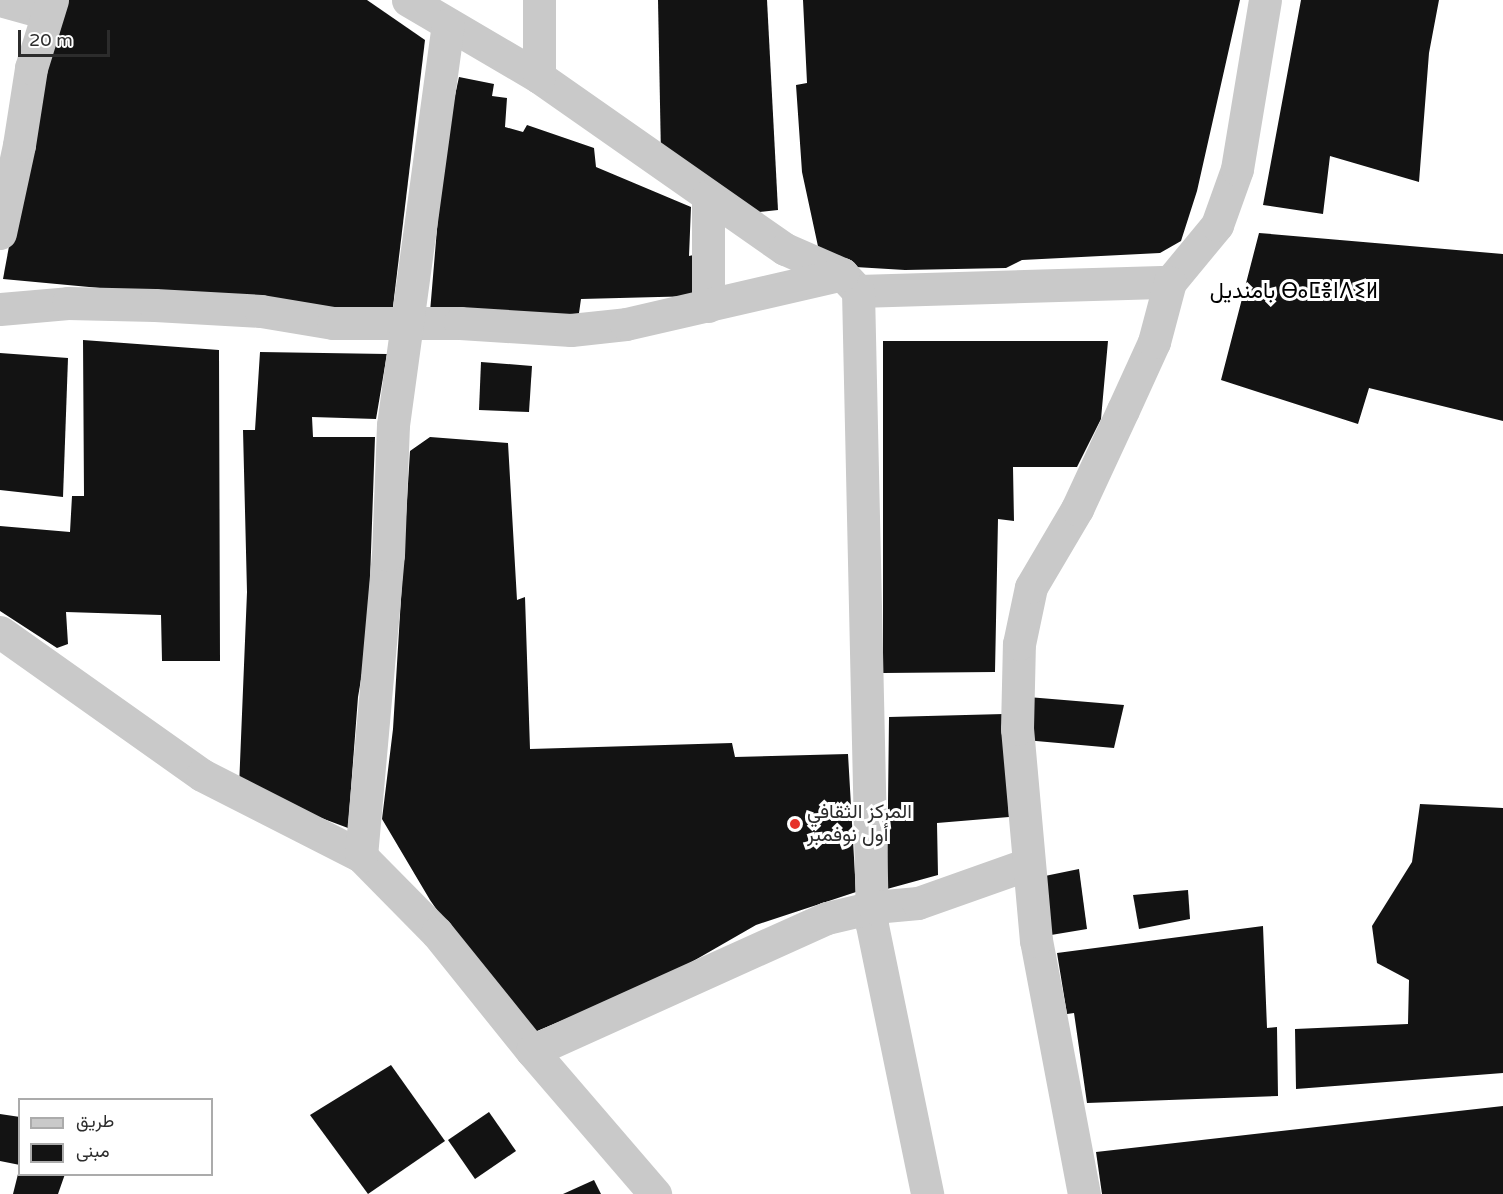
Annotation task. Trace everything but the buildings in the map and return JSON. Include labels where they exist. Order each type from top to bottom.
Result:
[{"type":"street","points":[[0,0],[50,7],[31,69],[20,145],[0,233]]},
{"type":"street","points":[[408,0],[538,77],[785,249],[850,283]]},
{"type":"street","points":[[538,77],[539,0]]},
{"type":"street","points":[[1084,1194],[1036,941],[1017,729],[1019,644],[1031,587],[1077,509],[1119,420],[1154,342],[1170,282],[1217,225],[1237,169],[1265,0]]},
{"type":"street","points":[[361,856],[388,555],[393,424],[409,325],[448,25]]},
{"type":"street","points":[[708,196],[708,306]]},
{"type":"street","points":[[0,309],[68,303],[155,304],[261,311],[333,323],[409,325],[460,323],[571,330],[626,324],[708,306],[850,283],[1170,282]]},
{"type":"street","points":[[850,283],[874,907],[872,925],[927,1194]]},
{"type":"street","points":[[0,632],[202,774],[361,856],[437,933],[532,1051],[656,1194]]},
{"type":"street","points":[[532,1051],[756,948],[827,918],[874,907],[918,903],[1028,864]]},
{"type":"place","name":"المركز الثقافي أول نوفمبر","points":[[795,824]]},
{"type":"district","name":"بامنديل ⴱⴰⵎⴻⵏⴷⵉⵍ","points":[[1294,292]]}]
